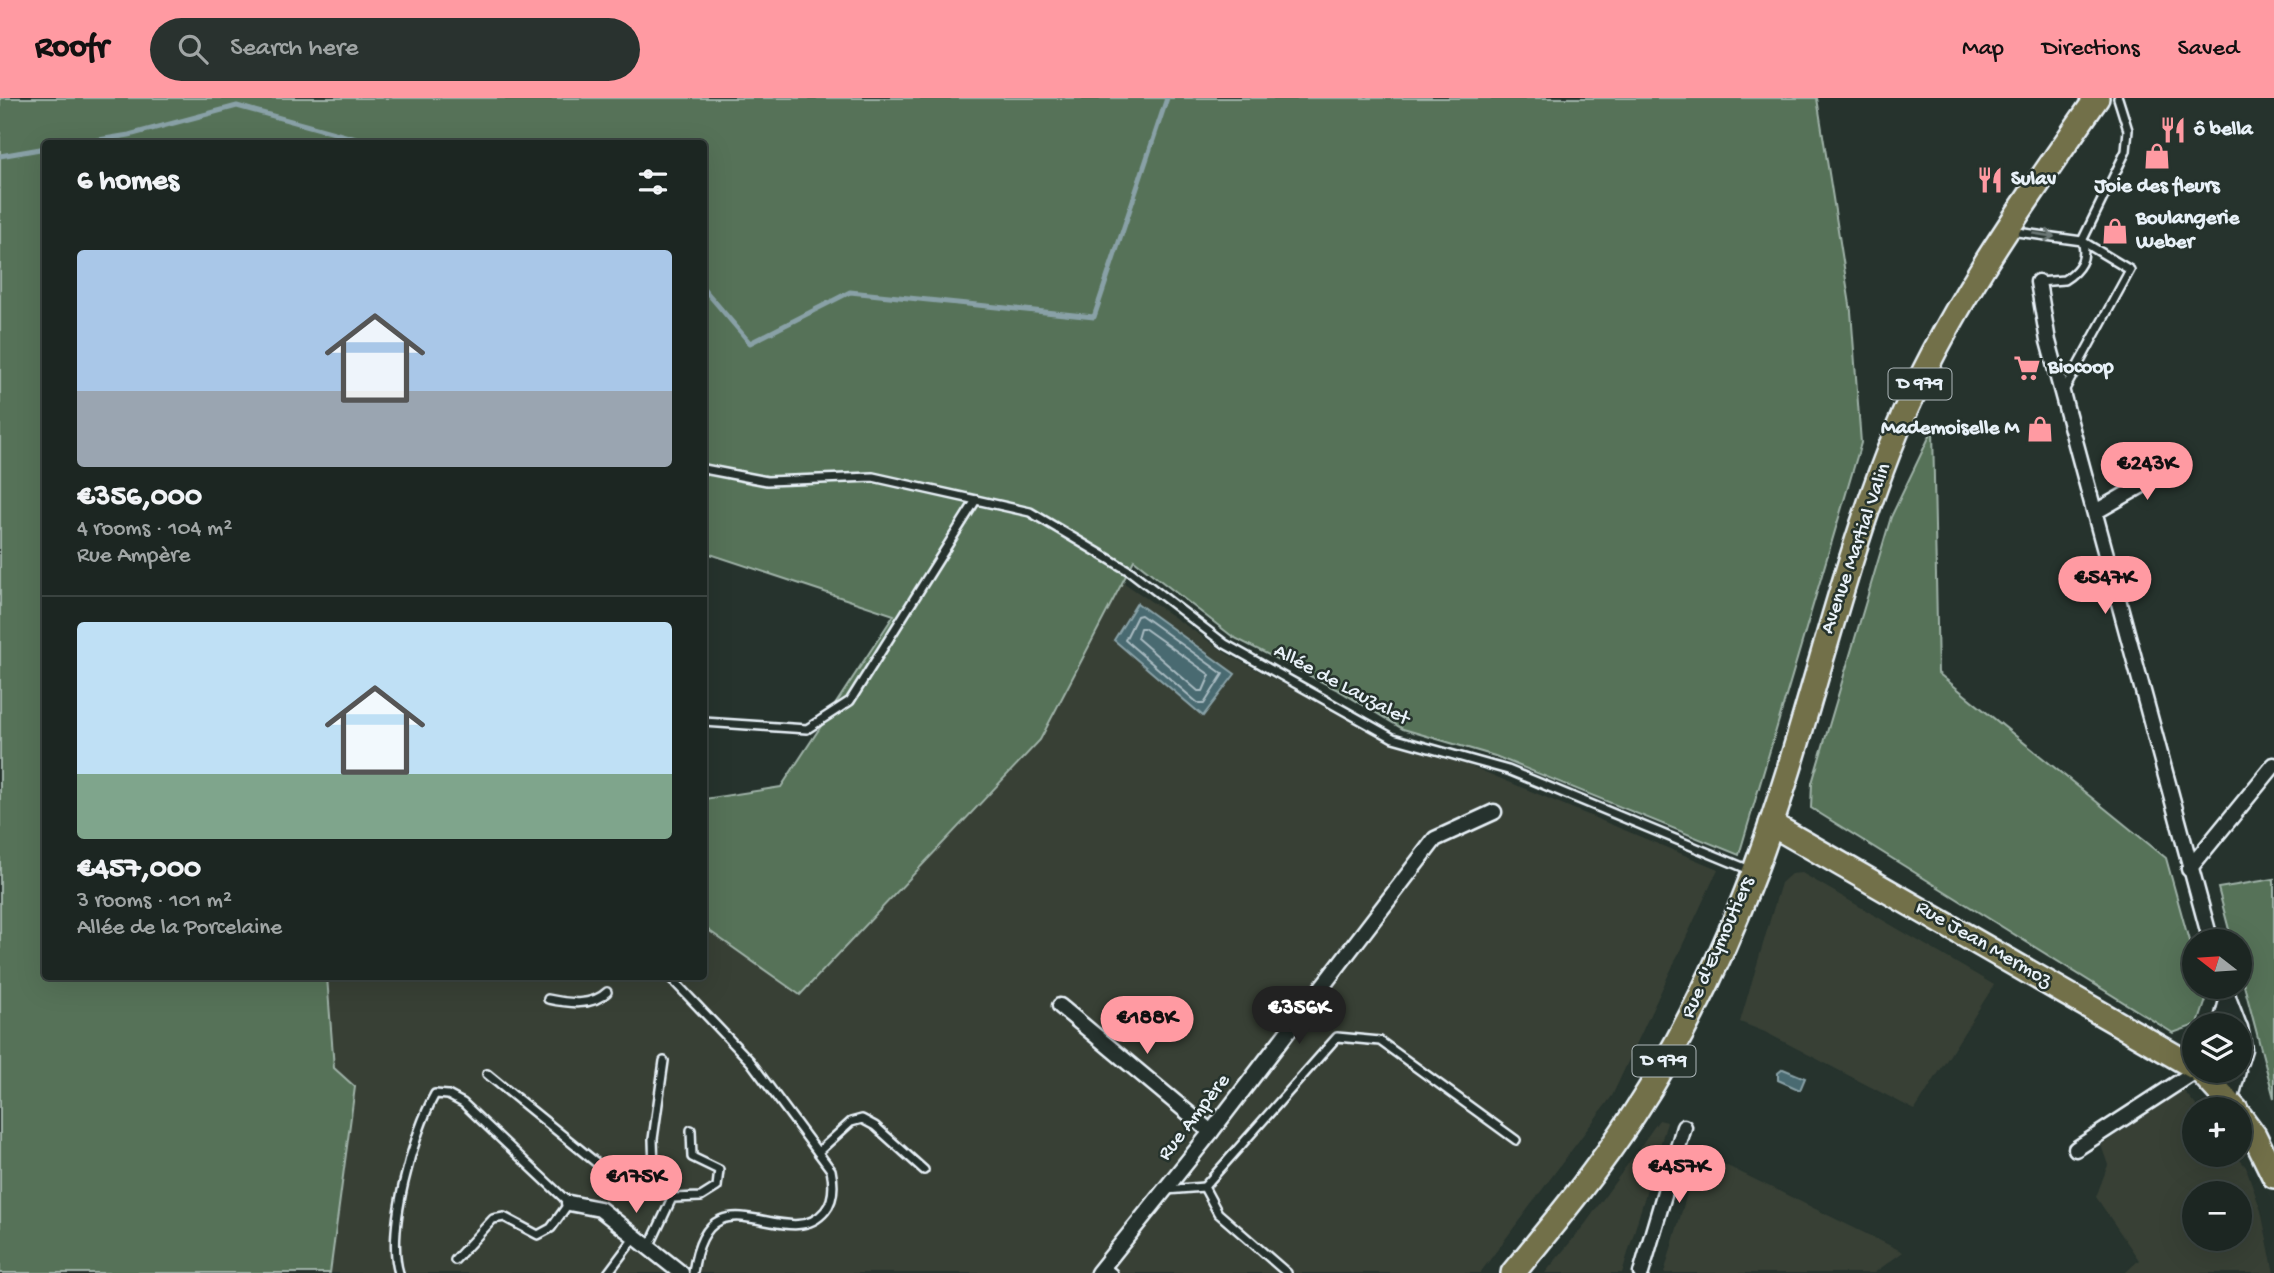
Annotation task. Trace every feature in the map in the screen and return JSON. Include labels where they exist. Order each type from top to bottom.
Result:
[{"type":"main road","name":"Avenue Martial Valin","points":[[1771,824],[1815,675],[1897,432],[1954,319],[2006,230],[2097,98]]},
{"type":"main road","name":"Rue d'Eymoutiers","points":[[1513,1273],[1572,1202],[1635,1113],[1695,1007],[1754,872],[1771,824]]},
{"type":"main road","name":"Rue Jean Mermoz","points":[[1771,824],[2182,1061]]},
{"type":"main road","name":"Rue Jean Mermoz","points":[[2210,1083],[2223,1097]]},
{"type":"main road","name":"Rue Jean Mermoz","points":[[2252,1132],[2274,1177]]},
{"type":"street","points":[[2038,282],[2048,341],[2097,511],[2189,869],[2207,929]]},
{"type":"street","points":[[2097,511],[2153,479],[2166,459]]},
{"type":"street","points":[[2189,869],[2274,765]]},
{"type":"street","name":"Rue Ampère","points":[[1105,1271],[1435,839],[1494,812]]},
{"type":"street","points":[[1060,1006],[1211,1132]]},
{"type":"street","points":[[2076,1149],[2182,1080]]},
{"type":"street","points":[[1641,1273],[1684,1127]]},
{"type":"street","points":[[569,1203],[600,1209],[681,1273]]},
{"type":"lane","points":[[2038,282],[2064,280],[2073,274],[2086,251],[2082,241],[2126,151],[2128,130],[2118,98]]},
{"type":"lane","points":[[2006,230],[2082,241],[2130,270],[2063,393]]},
{"type":"lane","name":"Allée de Lauzalet","points":[[707,470],[766,481],[873,477],[1030,512],[1131,572],[1225,644],[1393,738],[1508,771],[1754,872]]},
{"type":"lane","points":[[707,722],[807,729],[850,701],[976,500]]},
{"type":"lane","points":[[673,980],[750,1061],[831,1170],[835,1186],[827,1209],[817,1220],[807,1225],[794,1226],[736,1216],[726,1218],[705,1233],[698,1246],[693,1273]]},
{"type":"lane","points":[[548,999],[577,1003],[597,1000],[607,992]]},
{"type":"lane","points":[[1165,1190],[1204,1187],[1337,1037],[1380,1041],[1516,1140]]},
{"type":"lane","points":[[664,1061],[653,1139],[654,1172],[672,1198]]},
{"type":"lane","points":[[487,1074],[604,1169],[628,1180],[654,1172]]},
{"type":"lane","points":[[398,1273],[393,1255],[395,1225],[417,1138],[435,1094],[448,1095],[463,1103],[569,1203],[551,1228],[538,1235],[504,1217],[493,1219],[455,1261]]},
{"type":"lane","points":[[818,1152],[851,1122],[862,1119],[875,1126],[923,1170]]},
{"type":"lane","points":[[672,1198],[701,1197],[716,1187],[719,1170],[692,1157],[691,1130]]},
{"type":"lane","points":[[1204,1187],[1217,1213],[1287,1273]]},
{"type":"lane","points":[[649,1247],[672,1198]]},
{"type":"lane","points":[[608,1273],[635,1236]]},
{"type":"shaded area","points":[[1114,576],[1229,655],[1397,744],[1468,765],[1718,869],[1612,1096],[1480,1273],[330,1273],[355,1087],[334,1068],[327,980],[707,980],[707,929],[800,995]]},
{"type":"shaded area","points":[[1802,873],[1994,985],[1915,1110],[1765,1032],[1740,1022],[1781,883],[1791,874]]},
{"type":"shaded area","points":[[2183,1090],[2189,1097],[2182,1097],[2182,1167],[2246,1167],[2251,1181],[2182,1181],[2182,1251],[2252,1251],[2252,1185],[2261,1211],[2274,1273],[2125,1273],[2139,1260],[2096,1197],[2108,1165],[2101,1145]]},
{"type":"shaded area","points":[[1659,1120],[1667,1122],[1622,1273],[1545,1273],[1586,1223]]},
{"type":"shaded area","points":[[1699,1152],[1903,1252],[1874,1273],[1664,1273]]},
{"type":"green space","points":[[0,98],[1817,98],[1851,311],[1861,443],[1739,855],[1495,756],[1403,729],[1338,690],[1233,637],[1134,560],[1040,740],[800,995],[707,929],[707,799],[781,787],[894,615],[707,553],[707,140],[42,140],[42,980],[327,980],[334,1068],[355,1087],[330,1273],[0,1273]]},
{"type":"green space","points":[[1933,429],[1938,673],[2166,858],[2186,929],[2182,929],[2182,999],[2206,1000],[2202,1013],[2182,1013],[2182,1030],[2173,1033],[1811,808],[1812,783],[1891,517]]},
{"type":"green space","points":[[2274,879],[2274,1098],[2248,999],[2252,999],[2252,929],[2229,929],[2218,888]]},
{"type":"water","points":[[1137,603],[1235,674],[1203,716],[1114,640]]},
{"type":"water","points":[[1783,1069],[1805,1078],[1800,1090],[1778,1080],[1778,1073]]},
{"type":"waterway","points":[[707,293],[750,343],[850,292],[1094,317],[1167,98]]},
{"type":"waterway","points":[[98,140],[129,135],[237,106],[360,140]]},
{"type":"waterway","points":[[0,156],[42,149]]},
{"type":"place","name":"ô bella","points":[[2173,130]]},
{"type":"place","name":"Joie des fleurs","points":[[2157,156]]},
{"type":"place","name":"Sulav","points":[[1990,180]]},
{"type":"place","name":"Boulangerie Weber","points":[[2115,231]]},
{"type":"place","name":"Biocoop","points":[[2027,368]]},
{"type":"place","name":"Mademoiselle M","points":[[2040,429]]}]
